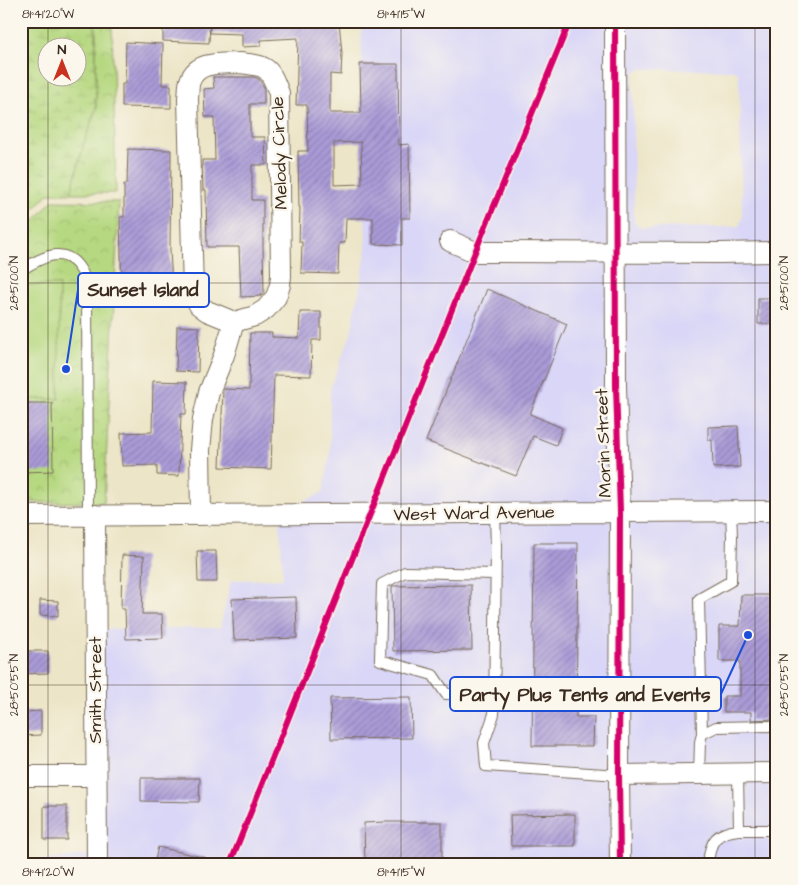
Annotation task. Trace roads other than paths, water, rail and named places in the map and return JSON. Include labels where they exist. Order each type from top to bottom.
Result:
[{"type":"street","name":"Morin Street","points":[[615,21],[616,386],[620,512],[620,864]]},
{"type":"street","name":"Melody Circle","points":[[211,64],[248,64],[267,69],[272,75],[279,92],[280,285],[276,297],[266,309],[255,316],[234,322],[207,311],[199,305],[192,292],[190,82],[196,71],[205,65],[211,64]]},
{"type":"street","points":[[450,241],[475,252],[777,252]]},
{"type":"street","points":[[201,516],[200,450],[203,418],[209,392],[224,355],[234,322]]},
{"type":"street","name":"West Ward Avenue","points":[[21,516],[777,511]]},
{"type":"street","name":"Smith Street","points":[[91,516],[97,864]]},
{"type":"street","points":[[619,775],[777,773]]},
{"type":"street","points":[[21,776],[96,776]]},
{"type":"lane","points":[[21,270],[36,260],[52,254],[63,255],[74,262],[83,273],[87,291],[91,516]]},
{"type":"lane","points":[[699,774],[702,734],[699,599],[731,581],[731,511]]},
{"type":"lane","points":[[495,513],[494,714],[484,743],[486,766],[619,775]]},
{"type":"lane","points":[[494,694],[446,694],[433,674],[380,660],[382,584],[405,572],[495,574]]},
{"type":"lane","points":[[702,734],[716,727],[777,726]]},
{"type":"lane","points":[[738,774],[739,830]]},
{"type":"lane","points":[[708,864],[710,847],[714,840],[727,831],[777,830]]},
{"type":"railway","points":[[230,864],[475,252],[570,21]]},
{"type":"place","name":"Sunset Island","points":[[66,369]]},
{"type":"place","name":"Party Plus Tents and Events","points":[[748,635]]}]
